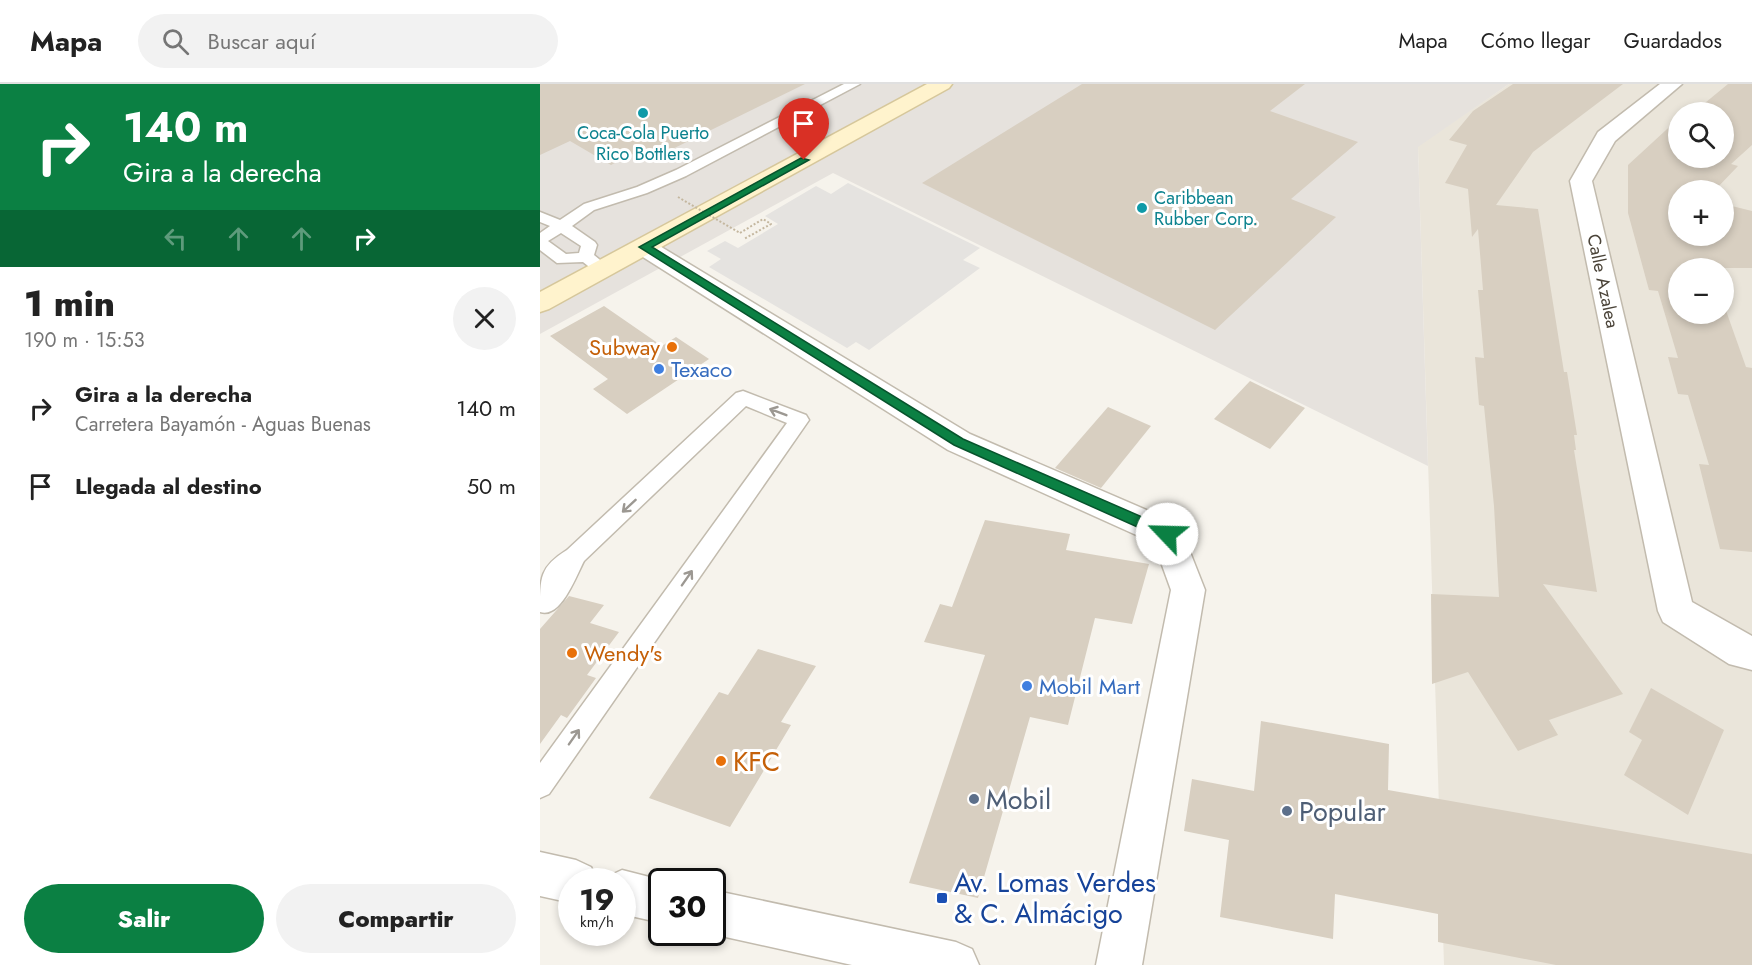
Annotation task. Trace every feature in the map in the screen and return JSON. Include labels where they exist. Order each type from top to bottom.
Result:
[{"type":"main road","points":[[540,303],[595,263],[644,247],[942,84]]},
{"type":"street","name":"Calle Azalea","points":[[1672,84],[1606,137],[1581,181],[1676,610],[1742,652],[1752,653]]},
{"type":"street","points":[[644,247],[958,442],[1167,534],[1188,590],[1119,965]]},
{"type":"street","points":[[540,874],[558,878]]},
{"type":"street","points":[[726,916],[882,957],[956,965]]},
{"type":"lane","points":[[540,217],[562,226],[589,245],[595,263],[562,260],[540,241],[562,226],[589,207],[642,190],[681,173],[854,84]]},
{"type":"lane","points":[[540,785],[799,420],[743,398],[575,556],[559,588],[542,603]]},
{"type":"path","points":[[678,197],[740,233],[763,219],[771,224],[744,239],[748,241]]},
{"type":"shaded area","points":[[540,84],[1509,84],[1418,147],[1428,466],[833,173],[540,334]]},
{"type":"shaded area","points":[[1509,84],[1752,84],[1752,965],[1444,965],[1418,146]]},
{"type":"shaded area","points":[[848,183],[980,248],[963,260],[980,268],[869,350],[856,342],[847,348],[709,267],[721,259],[707,251],[725,241],[738,248],[778,224],[765,216],[816,186],[831,194]]},
{"type":"building","name":"Coca-Cola Puerto Rico Bottlers","points":[[540,84],[805,84],[646,162],[632,154],[611,165],[570,141],[540,155]]},
{"type":"building","name":"Caribbean Rubber Corp.","points":[[1082,84],[1305,84],[1270,111],[1358,142],[1291,199],[1336,217],[1215,330],[922,183]]},
{"type":"building","points":[[1513,84],[1623,84],[1533,152],[1496,205],[1538,209],[1564,372],[1567,372],[1577,435],[1574,435],[1576,450],[1574,450],[1597,592],[1543,584],[1623,694],[1549,720],[1558,735],[1518,751],[1468,672],[1432,684],[1431,594],[1499,597],[1494,506],[1484,406],[1479,405],[1475,357],[1484,358],[1478,290],[1483,290],[1478,229],[1472,237],[1468,189],[1445,183],[1467,145],[1449,140],[1473,111]]},
{"type":"building","points":[[1728,84],[1752,84],[1752,145],[1734,161],[1734,102],[1706,102]]},
{"type":"building","points":[[1668,128],[1668,168],[1734,168],[1734,165],[1738,166],[1725,180],[1668,180],[1668,246],[1734,246],[1734,206],[1752,211],[1752,268],[1734,268],[1734,258],[1668,258],[1668,324],[1731,324],[1746,367],[1752,368],[1752,552],[1720,549],[1699,464],[1709,465],[1688,395],[1678,394],[1668,357],[1678,358],[1658,291],[1649,290],[1628,213],[1628,165]]},
{"type":"building","points":[[604,306],[662,346],[676,337],[709,359],[627,414],[593,389],[608,379],[550,336]]},
{"type":"building","points":[[1250,381],[1305,408],[1270,449],[1214,419]]},
{"type":"building","points":[[1108,407],[1151,426],[1101,488],[1055,468]]},
{"type":"building","points":[[985,520],[1070,534],[1066,550],[1149,564],[1132,624],[1095,618],[1068,725],[1030,717],[978,898],[909,883],[985,655],[924,642],[940,604],[952,607]]},
{"type":"building","name":"Wendy's","points":[[569,596],[604,605],[590,623],[619,632],[587,675],[596,678],[567,718],[561,715],[540,744],[540,629]]},
{"type":"building","name":"KFC","points":[[758,649],[816,666],[781,722],[791,725],[730,827],[649,798],[719,692],[728,695]]},
{"type":"building","points":[[1651,688],[1724,730],[1688,815],[1624,775],[1642,740],[1629,732]]},
{"type":"building","points":[[1261,721],[1389,744],[1388,790],[1752,854],[1752,965],[1556,965],[1438,942],[1438,914],[1335,894],[1333,939],[1220,917],[1229,840],[1184,831],[1192,779],[1254,791]]},
{"type":"place","name":"Coca-Cola Puerto Rico Bottlers","points":[[643,113]]},
{"type":"place","name":"Caribbean Rubber Corp.","points":[[1142,208]]},
{"type":"place","name":"Subway","points":[[672,347]]},
{"type":"place","name":"Texaco","points":[[659,369]]},
{"type":"place","name":"Wendy's","points":[[572,653]]},
{"type":"place","name":"Mobil Mart","points":[[1027,686]]},
{"type":"place","name":"KFC","points":[[721,761]]},
{"type":"place","name":"Mobil","points":[[974,799]]},
{"type":"place","name":"Popular","points":[[1287,811]]},
{"type":"place","name":"Av. Lomas Verdes & C. Almácigo","points":[[942,898]]},
{"type":"route","points":[[804,160],[644,247],[958,442],[1167,534]]}]
